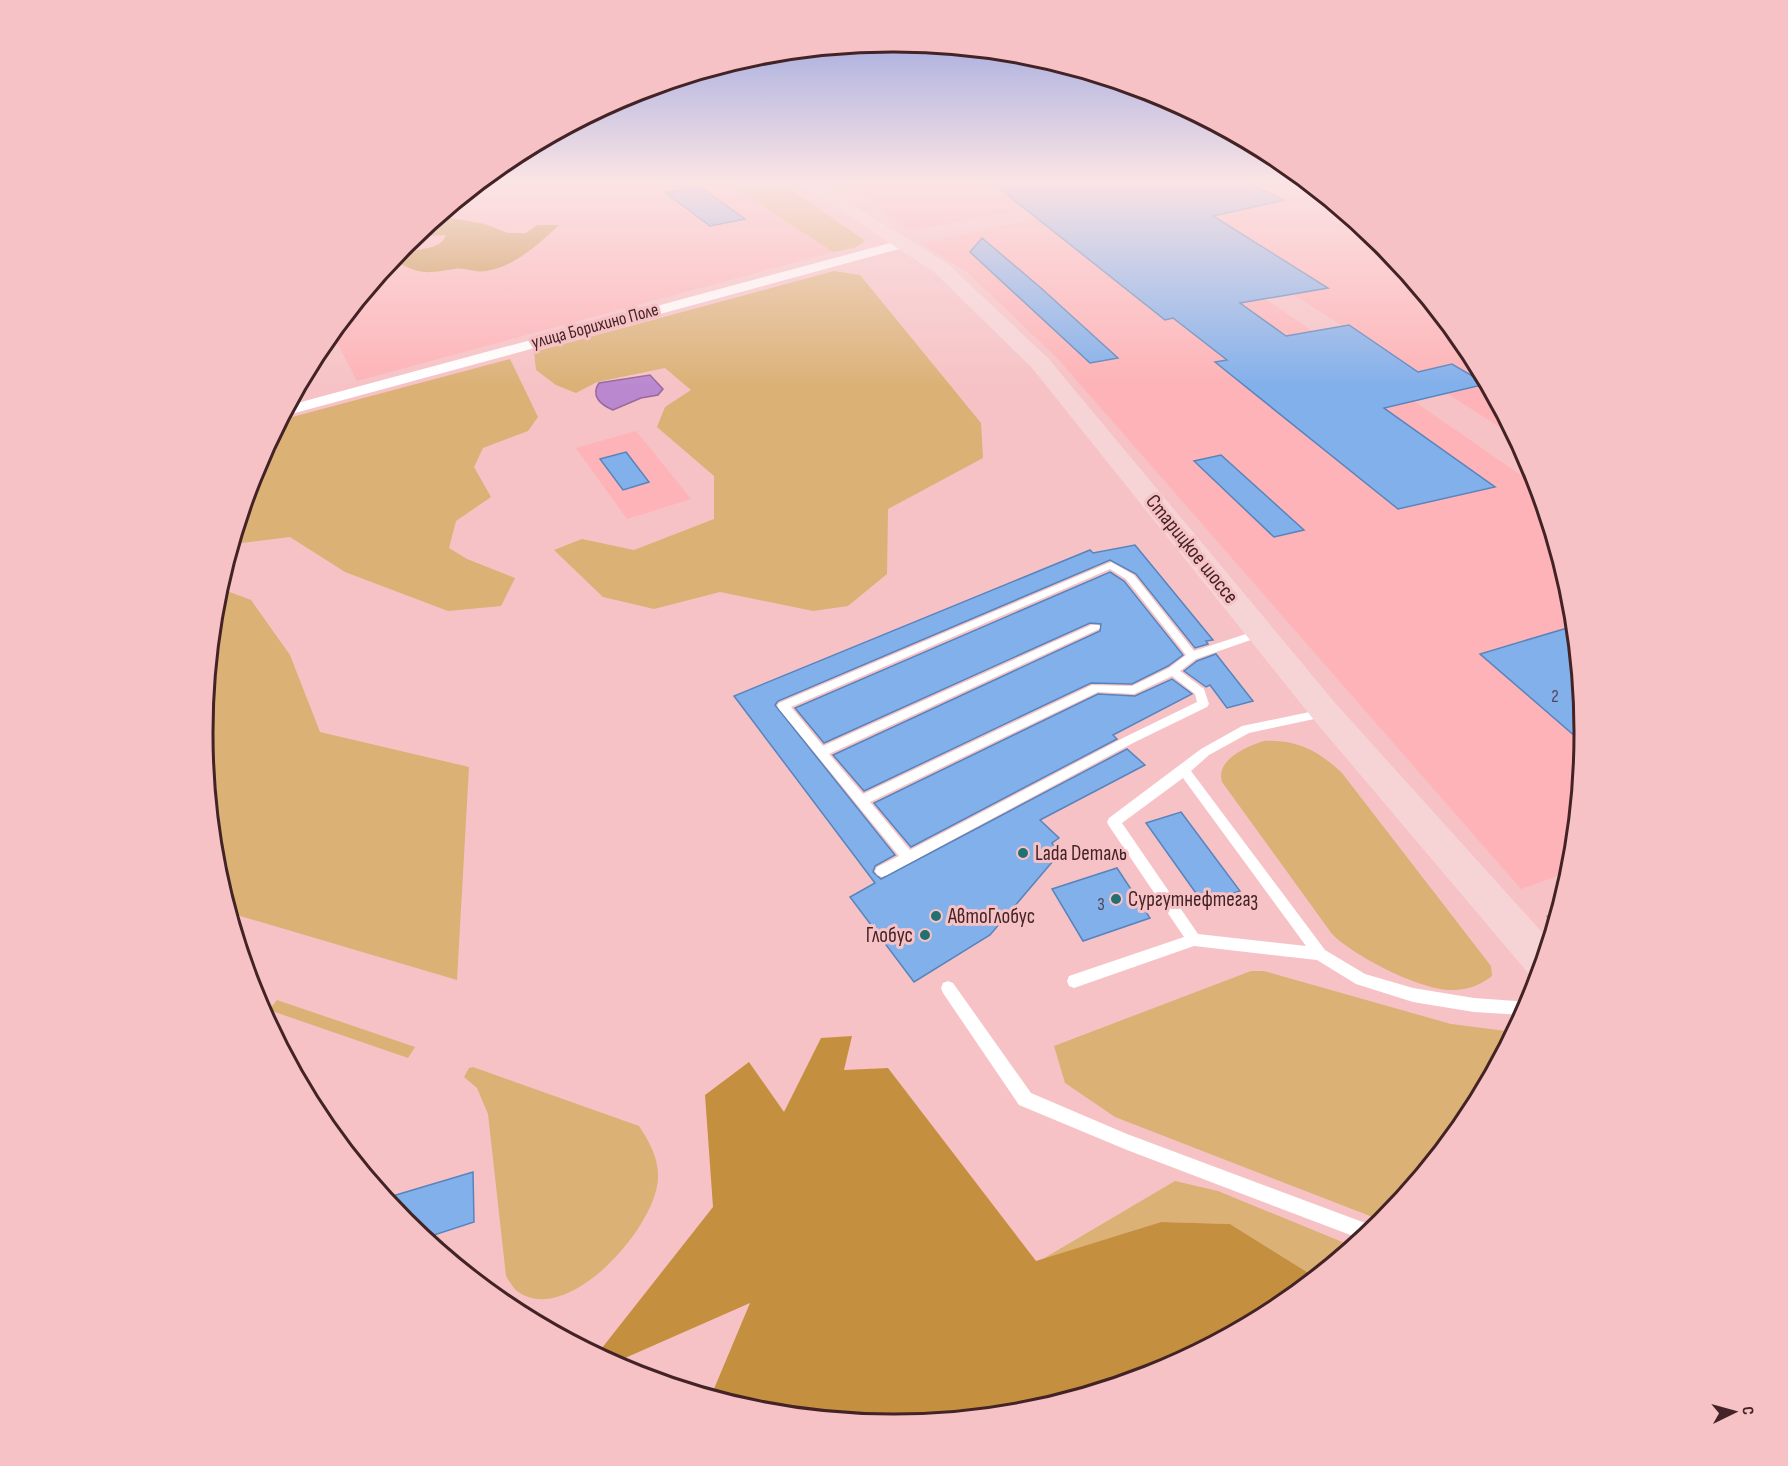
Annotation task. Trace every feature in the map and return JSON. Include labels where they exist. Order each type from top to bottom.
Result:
[{"type":"main road","name":"Старицкое шоссе","points":[[913,248],[942,268],[1040,363],[1325,712],[1537,955]]},
{"type":"street","name":"улица Борихино Поле","points":[[297,408],[885,248]]},
{"type":"lane","points":[[908,857],[783,706],[1111,565],[1130,577],[1192,656]]},
{"type":"lane","points":[[822,752],[1095,627]]},
{"type":"lane","points":[[861,801],[1096,688],[1134,690],[1173,671],[1192,656],[1261,633]]},
{"type":"lane","points":[[882,871],[1129,740],[1203,704],[1200,692],[1173,671]]},
{"type":"lane","points":[[1194,940],[1114,822],[1205,752],[1246,729],[1325,712]]},
{"type":"lane","points":[[1184,770],[1320,954],[1361,979],[1413,995],[1474,1005],[1516,1007]]},
{"type":"lane","points":[[1074,981],[1194,940],[1320,954]]},
{"type":"lane","points":[[948,988],[1025,1099],[1127,1142],[1359,1229]]},
{"type":"shaded area","points":[[417,248],[828,248],[833,252],[357,381],[337,343],[382,284]]},
{"type":"shaded area","points":[[426,248],[532,248],[507,265],[482,271],[458,269],[428,272],[401,264],[414,251]]},
{"type":"shaded area","points":[[828,248],[852,248],[833,252]]},
{"type":"shaded area","points":[[929,248],[1193,248],[1525,478],[1551,557],[1561,600],[1569,644],[1573,688],[1573,778],[1569,822],[1559,875],[1521,889],[1058,359],[967,272]]},
{"type":"shaded area","points":[[1221,248],[1371,248],[1406,284],[1434,319],[1460,355],[1502,429]]},
{"type":"shaded area","points":[[834,271],[860,275],[981,423],[983,458],[888,509],[887,574],[848,606],[813,611],[720,592],[654,609],[603,597],[554,550],[582,539],[634,550],[714,519],[714,476],[657,427],[665,407],[691,390],[665,368],[597,382],[576,393],[556,385],[536,370],[534,352]]},
{"type":"shaded area","points":[[510,359],[538,417],[528,431],[483,448],[474,467],[491,497],[456,521],[449,548],[467,559],[515,578],[501,606],[448,611],[345,572],[290,537],[241,543],[265,473],[292,417]]},
{"type":"shaded area","points":[[650,375],[663,389],[658,395],[641,398],[613,410],[604,406],[596,396],[599,383]]},
{"type":"shaded area","points":[[636,431],[691,499],[627,519],[576,448]]},
{"type":"shaded area","points":[[229,592],[251,600],[290,655],[320,732],[469,767],[457,980],[239,916],[219,822],[213,733],[219,644]]},
{"type":"shaded area","points":[[1264,741],[1297,744],[1325,758],[1342,773],[1491,966],[1492,976],[1474,986],[1458,990],[1424,985],[1372,962],[1332,934],[1222,782],[1223,767],[1234,755],[1249,746]]},
{"type":"shaded area","points":[[1251,971],[1264,971],[1451,1024],[1505,1031],[1460,1111],[1406,1182],[1372,1217],[1115,1117],[1065,1083],[1054,1046]]},
{"type":"shaded area","points":[[277,1000],[415,1047],[408,1058],[274,1012],[271,1007]]},
{"type":"shaded area","points":[[852,1036],[844,1070],[888,1068],[1036,1261],[1161,1222],[1230,1224],[1308,1273],[1272,1299],[1234,1322],[1154,1362],[1070,1390],[983,1408],[894,1414],[849,1412],[805,1408],[714,1389],[750,1303],[625,1358],[602,1347],[713,1207],[705,1095],[749,1062],[784,1112],[821,1038]]},
{"type":"shaded area","points":[[473,1067],[639,1126],[652,1150],[658,1176],[654,1197],[643,1220],[627,1244],[607,1266],[584,1284],[560,1296],[537,1299],[517,1291],[506,1276],[488,1114],[477,1088],[464,1077],[469,1068]]},
{"type":"shaded area","points":[[1175,1181],[1218,1191],[1345,1243],[1308,1273],[1230,1224],[1161,1222],[1041,1260]]},
{"type":"building","points":[[973,248],[994,248],[1118,358],[1090,363],[970,252]]},
{"type":"building","points":[[1075,248],[1265,248],[1328,288],[1240,303],[1286,336],[1349,325],[1418,372],[1452,364],[1473,376],[1479,386],[1384,408],[1495,487],[1398,509],[1215,362],[1227,360],[1173,318],[1165,320]]},
{"type":"building","points":[[626,452],[649,482],[623,490],[600,459]]},
{"type":"building","points":[[1221,455],[1304,530],[1274,537],[1194,461]]},
{"type":"building","points":[[1135,545],[1213,640],[1206,641],[1208,644],[1195,648],[1136,574],[1110,560],[778,701],[775,705],[895,855],[875,866],[873,872],[881,879],[1127,749],[1145,765],[1040,820],[1059,838],[1052,843],[1059,854],[990,935],[914,982],[850,897],[875,883],[734,696],[1090,550],[1093,553]]},
{"type":"building","points":[[1110,572],[1124,581],[1183,655],[1168,666],[1132,684],[1091,683],[864,791],[833,755],[1100,631],[1101,624],[1090,623],[824,743],[795,708]]},
{"type":"building","points":[[1566,628],[1573,688],[1574,735],[1480,654]]},
{"type":"building","points":[[1216,654],[1253,701],[1227,708],[1210,685],[1206,687],[1184,671],[1197,661]]},
{"type":"building","points":[[1172,679],[1192,694],[1113,735],[1117,739],[911,847],[874,803],[1098,694],[1135,696]]},
{"type":"building","points":[[1181,812],[1240,891],[1203,903],[1146,823]]},
{"type":"building","points":[[1117,868],[1150,918],[1083,941],[1052,889]]},
{"type":"building","points":[[473,1172],[474,1222],[435,1235],[395,1195]]},
{"type":"place","name":"Lada Dеталь","points":[[1023,853]]},
{"type":"place","name":"Сургутнефтегаз","points":[[1116,899]]},
{"type":"place","name":"АвтоГлобус","points":[[936,916]]},
{"type":"place","name":"Глобус","points":[[925,935]]}]
